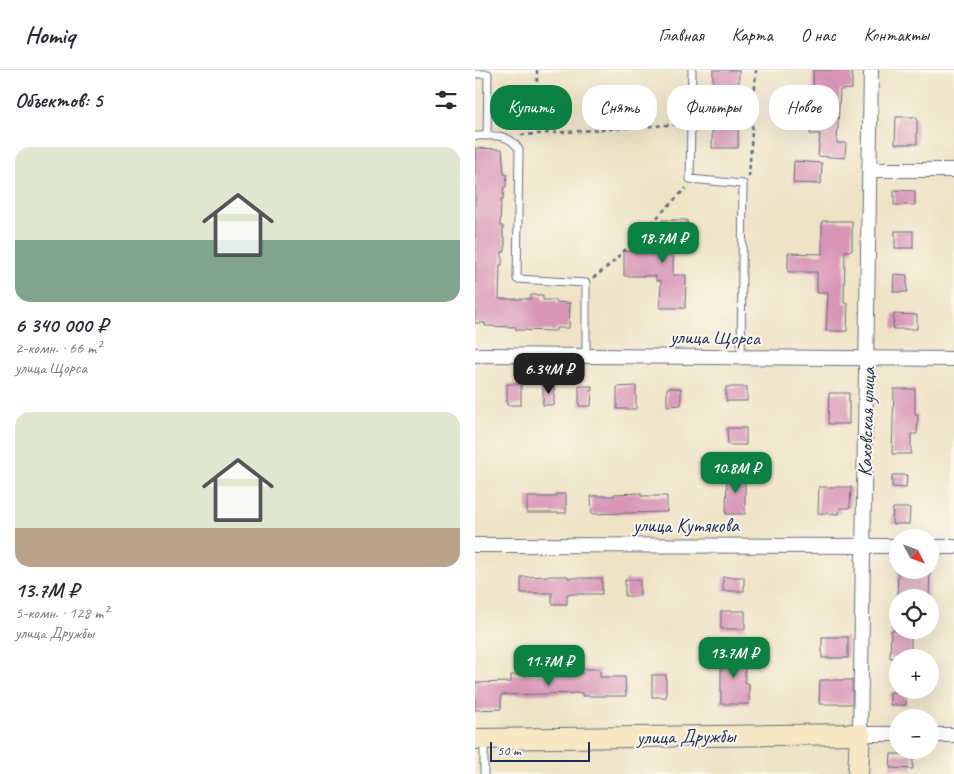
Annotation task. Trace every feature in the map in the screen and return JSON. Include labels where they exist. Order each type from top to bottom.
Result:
[{"type":"street","name":"Каховская улица","points":[[858,774],[871,70]]},
{"type":"street","points":[[869,170],[954,170]]},
{"type":"street","name":"улица Щорса","points":[[475,355],[954,359]]},
{"type":"street","name":"улица Кутякова","points":[[475,545],[889,546]]},
{"type":"street","points":[[939,547],[954,547]]},
{"type":"street","name":"улица Дружбы","points":[[479,739],[889,734]]},
{"type":"street","points":[[939,735],[954,735]]},
{"type":"lane","points":[[692,70],[692,85]]},
{"type":"lane","points":[[475,74],[488,74],[487,136]]},
{"type":"lane","points":[[691,130],[690,180],[743,184],[741,358]]},
{"type":"lane","points":[[475,136],[504,136],[515,143],[519,150],[517,279],[586,283],[586,356]]},
{"type":"lane","points":[[479,739],[484,774]]},
{"type":"path","points":[[537,70],[537,134]]},
{"type":"path","points":[[743,184],[749,178],[756,70]]},
{"type":"path","points":[[504,136],[667,126]]},
{"type":"path","points":[[586,283],[610,265],[694,180]]},
{"type":"building","points":[[713,70],[739,70],[739,85],[713,85]]},
{"type":"building","points":[[813,70],[852,70],[852,89],[840,90],[839,108],[839,85],[813,85]]},
{"type":"building","points":[[896,117],[917,117],[917,144],[895,144]]},
{"type":"building","points":[[712,130],[738,130],[738,148],[712,148]]},
{"type":"building","points":[[810,130],[838,130],[837,143],[846,143],[845,158],[818,156],[820,134],[810,134]]},
{"type":"building","points":[[475,148],[502,149],[504,174],[507,174],[503,200],[501,200],[500,226],[503,226],[505,252],[502,252],[502,265],[500,265],[499,299],[531,299],[531,295],[543,295],[543,300],[570,303],[569,328],[556,328],[556,331],[516,330],[516,327],[485,326],[485,323],[475,323]]},
{"type":"building","points":[[794,161],[822,163],[821,184],[793,183]]},
{"type":"building","points":[[894,190],[915,191],[915,205],[894,205]]},
{"type":"building","points":[[662,220],[687,220],[686,252],[673,252],[673,275],[686,275],[685,308],[660,308],[661,281],[656,281],[656,276],[624,276],[624,251],[661,252]]},
{"type":"building","points":[[822,221],[852,221],[852,251],[845,251],[844,303],[848,303],[847,331],[826,331],[828,293],[817,293],[817,272],[788,272],[788,253],[822,254]]},
{"type":"building","points":[[895,231],[913,231],[913,248],[895,248]]},
{"type":"building","points":[[894,274],[907,275],[907,292],[893,292]]},
{"type":"building","points":[[894,314],[917,315],[917,329],[893,329]]},
{"type":"building","points":[[507,384],[521,384],[521,405],[507,405]]},
{"type":"building","points":[[543,385],[554,385],[554,405],[543,405]]},
{"type":"building","points":[[579,386],[592,386],[591,406],[579,406]]},
{"type":"building","points":[[636,386],[636,409],[617,409],[617,387]]},
{"type":"building","points":[[726,387],[747,387],[747,401],[726,401]]},
{"type":"building","points":[[667,388],[681,388],[681,405],[667,406]]},
{"type":"building","points":[[894,389],[915,389],[915,414],[918,414],[917,434],[911,434],[911,454],[892,454]]},
{"type":"building","points":[[829,393],[849,393],[849,424],[828,424]]},
{"type":"building","points":[[727,428],[746,428],[746,445],[728,445]]},
{"type":"building","points":[[727,474],[745,474],[745,514],[726,514]]},
{"type":"building","points":[[892,475],[907,475],[906,488],[892,487]]},
{"type":"building","points":[[819,487],[851,487],[850,508],[840,508],[839,514],[818,513]]},
{"type":"building","points":[[641,493],[641,496],[667,496],[667,512],[592,514],[591,496]]},
{"type":"building","points":[[556,494],[566,494],[566,513],[527,513],[527,497],[556,497]]},
{"type":"building","points":[[893,508],[910,508],[909,524],[892,524]]},
{"type":"building","points":[[568,576],[568,578],[602,578],[602,594],[567,594],[567,604],[552,604],[552,593],[521,593],[521,577]]},
{"type":"building","points":[[723,577],[744,577],[744,591],[723,591]]},
{"type":"building","points":[[898,579],[930,579],[929,589],[897,589]]},
{"type":"building","points":[[625,580],[640,580],[640,596],[625,596]]},
{"type":"building","points":[[721,611],[745,611],[745,629],[721,629]]},
{"type":"building","points":[[822,637],[848,637],[848,658],[822,658]]},
{"type":"building","points":[[891,639],[911,639],[911,649],[890,649]]},
{"type":"building","points":[[721,652],[745,652],[745,683],[749,683],[749,704],[721,704]]},
{"type":"building","points":[[582,669],[600,669],[600,677],[625,677],[626,696],[582,696],[582,693],[501,695],[501,709],[475,710],[475,683],[511,682],[511,675],[582,674]]},
{"type":"building","points":[[652,675],[666,675],[666,697],[652,697]]},
{"type":"building","points":[[820,680],[852,680],[852,704],[819,704]]},
{"type":"building","points":[[890,699],[906,699],[906,705],[890,705]]},
{"type":"building","points":[[891,759],[913,759],[913,769],[890,768]]}]
